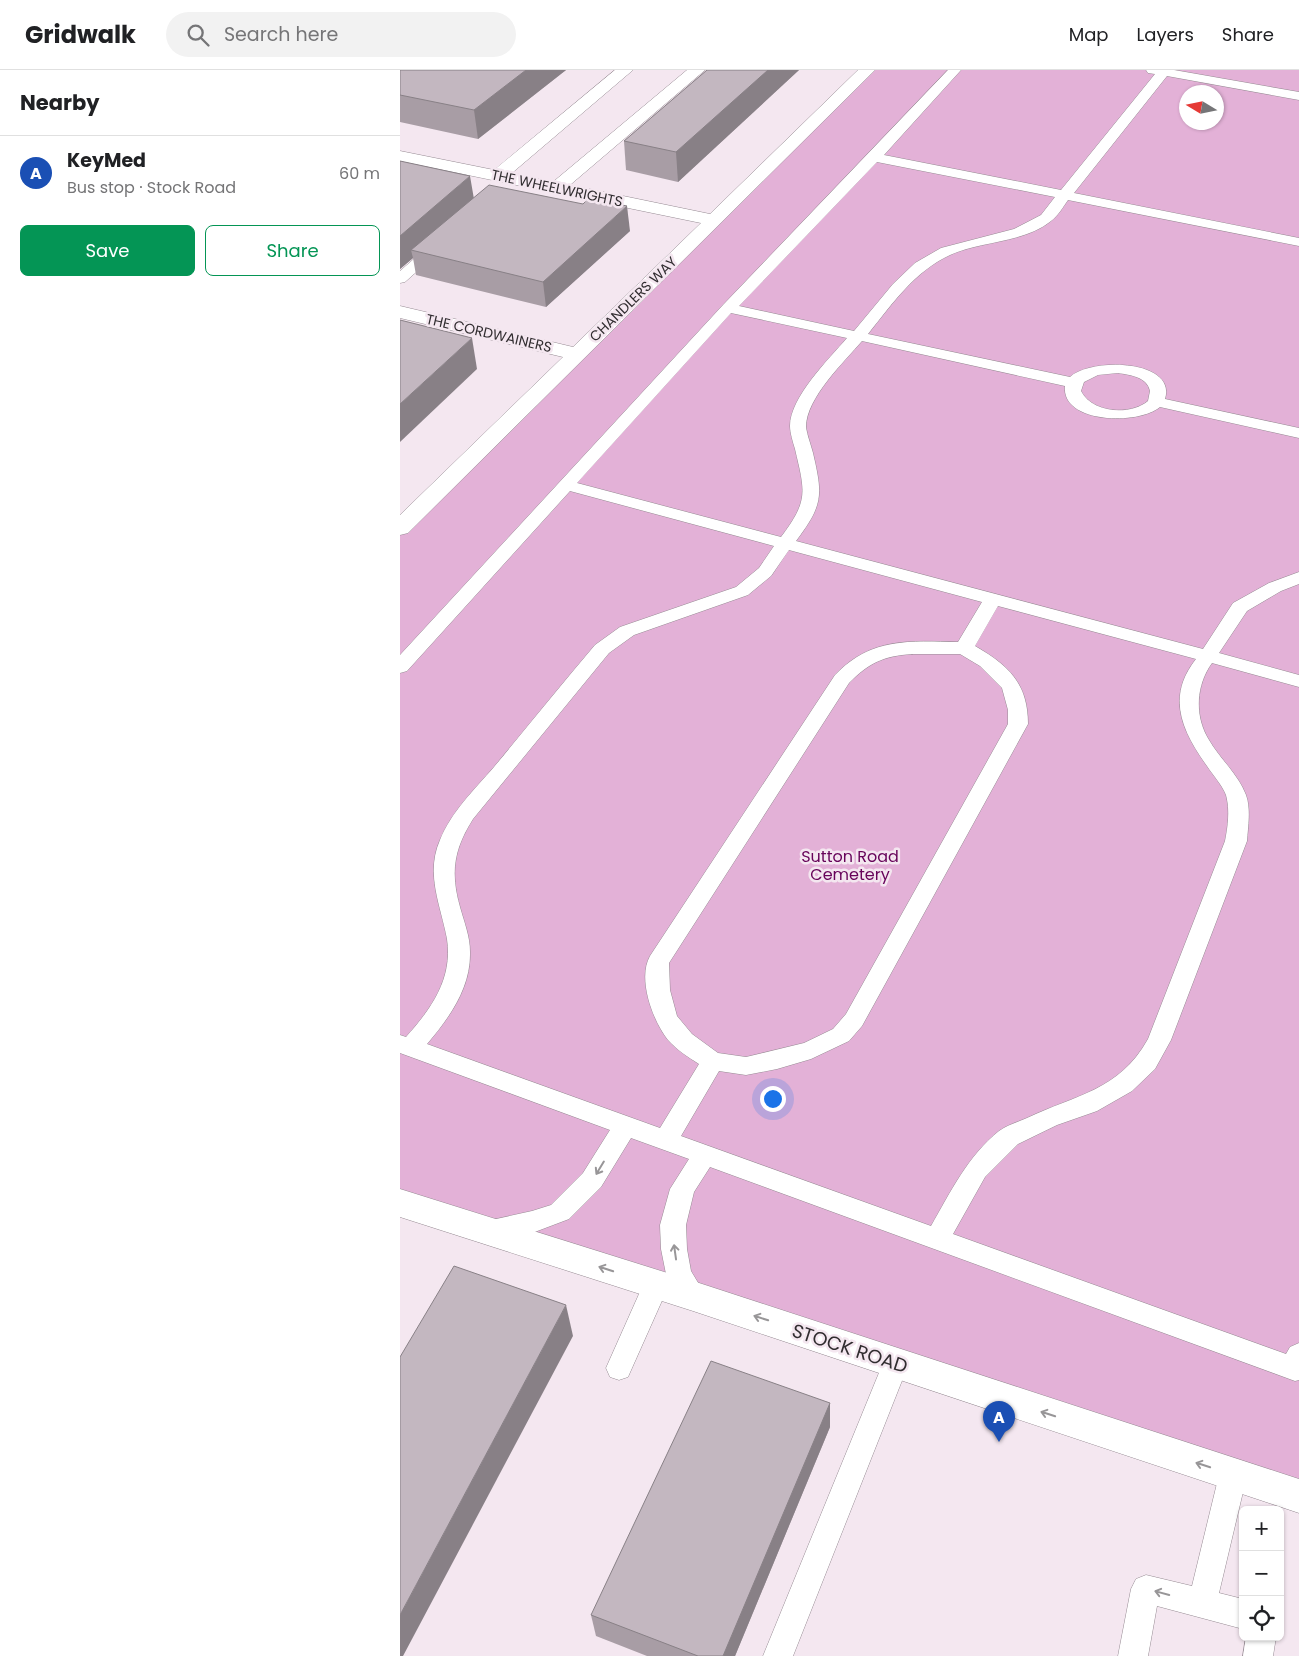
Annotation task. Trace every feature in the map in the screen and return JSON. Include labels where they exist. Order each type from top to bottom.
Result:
[{"type":"street","points":[[505,183],[625,70]]},
{"type":"street","points":[[556,188],[696,70]]},
{"type":"street","name":"CHANDLERS WAY","points":[[400,528],[867,70]]},
{"type":"street","name":"THE WHEELWRIGHTS","points":[[400,156],[505,183],[556,188],[714,220]]},
{"type":"street","name":"THE CORDWAINERS","points":[[400,312],[577,354]]},
{"type":"street","name":"STOCK ROAD","points":[[400,1203],[693,1296],[1299,1496]]},
{"type":"lane","points":[[400,667],[728,308],[874,157],[954,70]]},
{"type":"lane","points":[[405,1046],[432,1024],[450,994],[457,971],[459,951],[457,930],[448,906],[445,882],[450,840],[466,814],[602,649],[627,632],[742,591],[766,572],[784,544],[805,517],[812,496],[810,477],[798,426],[805,401],[824,374],[898,287],[920,266],[946,251],[1019,232],[1046,218],[1160,71],[1299,96]]},
{"type":"lane","points":[[874,157],[1299,242]]},
{"type":"lane","points":[[400,278],[443,242]]},
{"type":"lane","points":[[728,308],[1074,383]]},
{"type":"lane","points":[[1118,368],[1134,371],[1150,378],[1158,385],[1160,395],[1157,402],[1146,410],[1132,414],[1106,414],[1087,407],[1077,399],[1073,391],[1074,383],[1088,372],[1101,369],[1118,368]]},
{"type":"lane","points":[[1157,402],[1299,433]]},
{"type":"lane","points":[[566,485],[1299,681]]},
{"type":"lane","points":[[937,1239],[976,1170],[1008,1137],[1049,1118],[1089,1104],[1124,1084],[1147,1062],[1159,1040],[1236,841],[1239,819],[1236,795],[1199,741],[1190,718],[1189,698],[1194,674],[1240,607],[1274,587],[1299,578]]},
{"type":"lane","points":[[964,648],[993,599]]},
{"type":"lane","points":[[916,648],[964,648],[987,660],[1014,689],[1020,707],[1018,724],[854,1020],[841,1035],[811,1050],[777,1060],[746,1066],[713,1061],[676,1034],[663,1012],[657,986],[658,962],[842,679],[861,661],[885,651],[916,648]]},
{"type":"lane","points":[[405,1046],[1295,1369],[1299,1355]]},
{"type":"lane","points":[[666,1140],[713,1061]]},
{"type":"lane","points":[[487,1230],[532,1222],[560,1212],[592,1180],[625,1126]]},
{"type":"lane","points":[[693,1296],[679,1274],[674,1249],[673,1224],[682,1189],[705,1155]]},
{"type":"lane","points":[[619,1368],[656,1285]]},
{"type":"lane","points":[[778,1656],[896,1363]]},
{"type":"lane","points":[[1202,1603],[1233,1475]]},
{"type":"lane","points":[[1133,1656],[1146,1589],[1239,1613]]},
{"type":"lane","points":[[1258,1656],[1260,1641]]},
{"type":"green space","name":"Sutton Road Cemetery","points":[[867,70],[1299,70],[1299,1496],[400,1203],[400,528]]},
{"type":"building","points":[[400,70],[526,70],[474,110],[400,95]]},
{"type":"building","points":[[707,70],[768,70],[676,152],[624,141]]},
{"type":"building","points":[[400,161],[470,176],[400,236]]},
{"type":"building","points":[[489,185],[583,204],[589,198],[627,206],[543,282],[411,250]]},
{"type":"building","points":[[400,320],[472,338],[400,404]]},
{"type":"building","points":[[454,1266],[566,1305],[400,1615],[400,1357]]},
{"type":"building","points":[[711,1361],[830,1403],[723,1656],[698,1656],[591,1615]]},
{"type":"place","name":"KeyMed","points":[[999,1442]]}]
